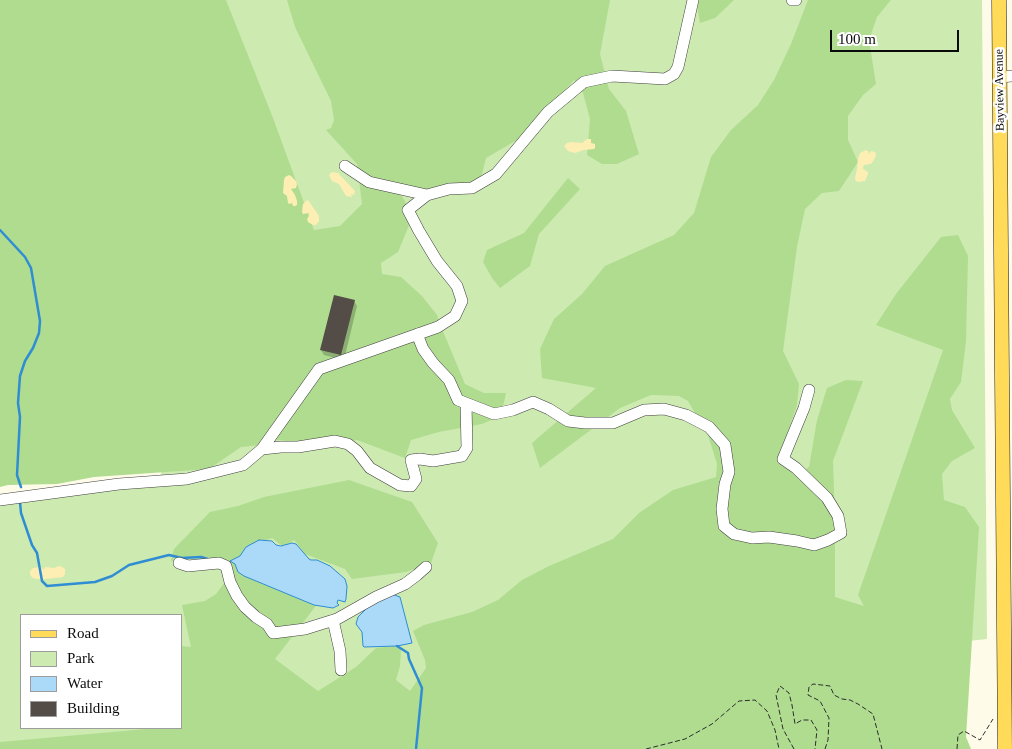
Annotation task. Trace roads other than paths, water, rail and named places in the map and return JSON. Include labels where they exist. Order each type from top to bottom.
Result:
[{"type":"main road","name":"Bayview Avenue","points":[[999,0],[1006,76],[1010,699],[1005,749]]},
{"type":"lane","points":[[0,500],[118,484],[187,479],[244,465],[262,449],[319,368],[438,327],[455,316],[462,301],[457,286],[437,262],[408,210],[427,195],[449,189],[472,188],[496,174],[548,112],[584,82],[612,76],[664,80],[674,74],[678,67],[693,1]]},
{"type":"lane","points":[[345,166],[370,182],[427,195]]},
{"type":"lane","points":[[417,334],[433,363],[449,380],[458,400],[494,414],[513,410],[533,402],[549,408],[568,421],[612,424],[644,410],[664,409],[709,426],[725,445],[729,472],[725,484],[722,509],[724,526],[734,534],[752,538],[769,537],[814,544],[828,540],[841,533],[838,516],[827,498],[796,468],[783,459],[804,408],[809,390]]},
{"type":"lane","points":[[262,449],[298,447],[334,441],[348,444],[357,451],[370,468],[400,485],[411,486],[416,479],[411,460],[433,461],[462,456],[467,448],[466,404]]},
{"type":"lane","points":[[179,563],[188,566],[219,563],[226,566],[230,582],[237,596],[245,607],[267,624],[273,633],[305,629],[342,617],[376,597],[405,584],[426,568]]},
{"type":"lane","points":[[333,620],[340,651],[341,670]]},
{"type":"water","points":[[259,540],[272,541],[276,545],[281,546],[292,543],[296,544],[309,559],[317,560],[330,566],[345,579],[347,586],[345,602],[338,600],[337,603],[339,605],[333,608],[314,605],[238,572],[235,564],[230,561],[240,556],[246,547]]},
{"type":"water","points":[[392,594],[400,597],[412,643],[397,646],[364,647],[362,632],[356,624],[358,617],[373,602]]},
{"type":"waterway","points":[[0,230],[25,257],[31,268],[40,321],[39,333],[20,376],[17,475],[21,487]]},
{"type":"waterway","points":[[20,502],[21,513],[32,545],[37,553],[42,581],[47,586],[95,582],[112,576],[129,565],[169,555],[182,558],[201,557],[208,559]]},
{"type":"waterway","points":[[397,646],[408,653],[422,688],[416,749]]}]
